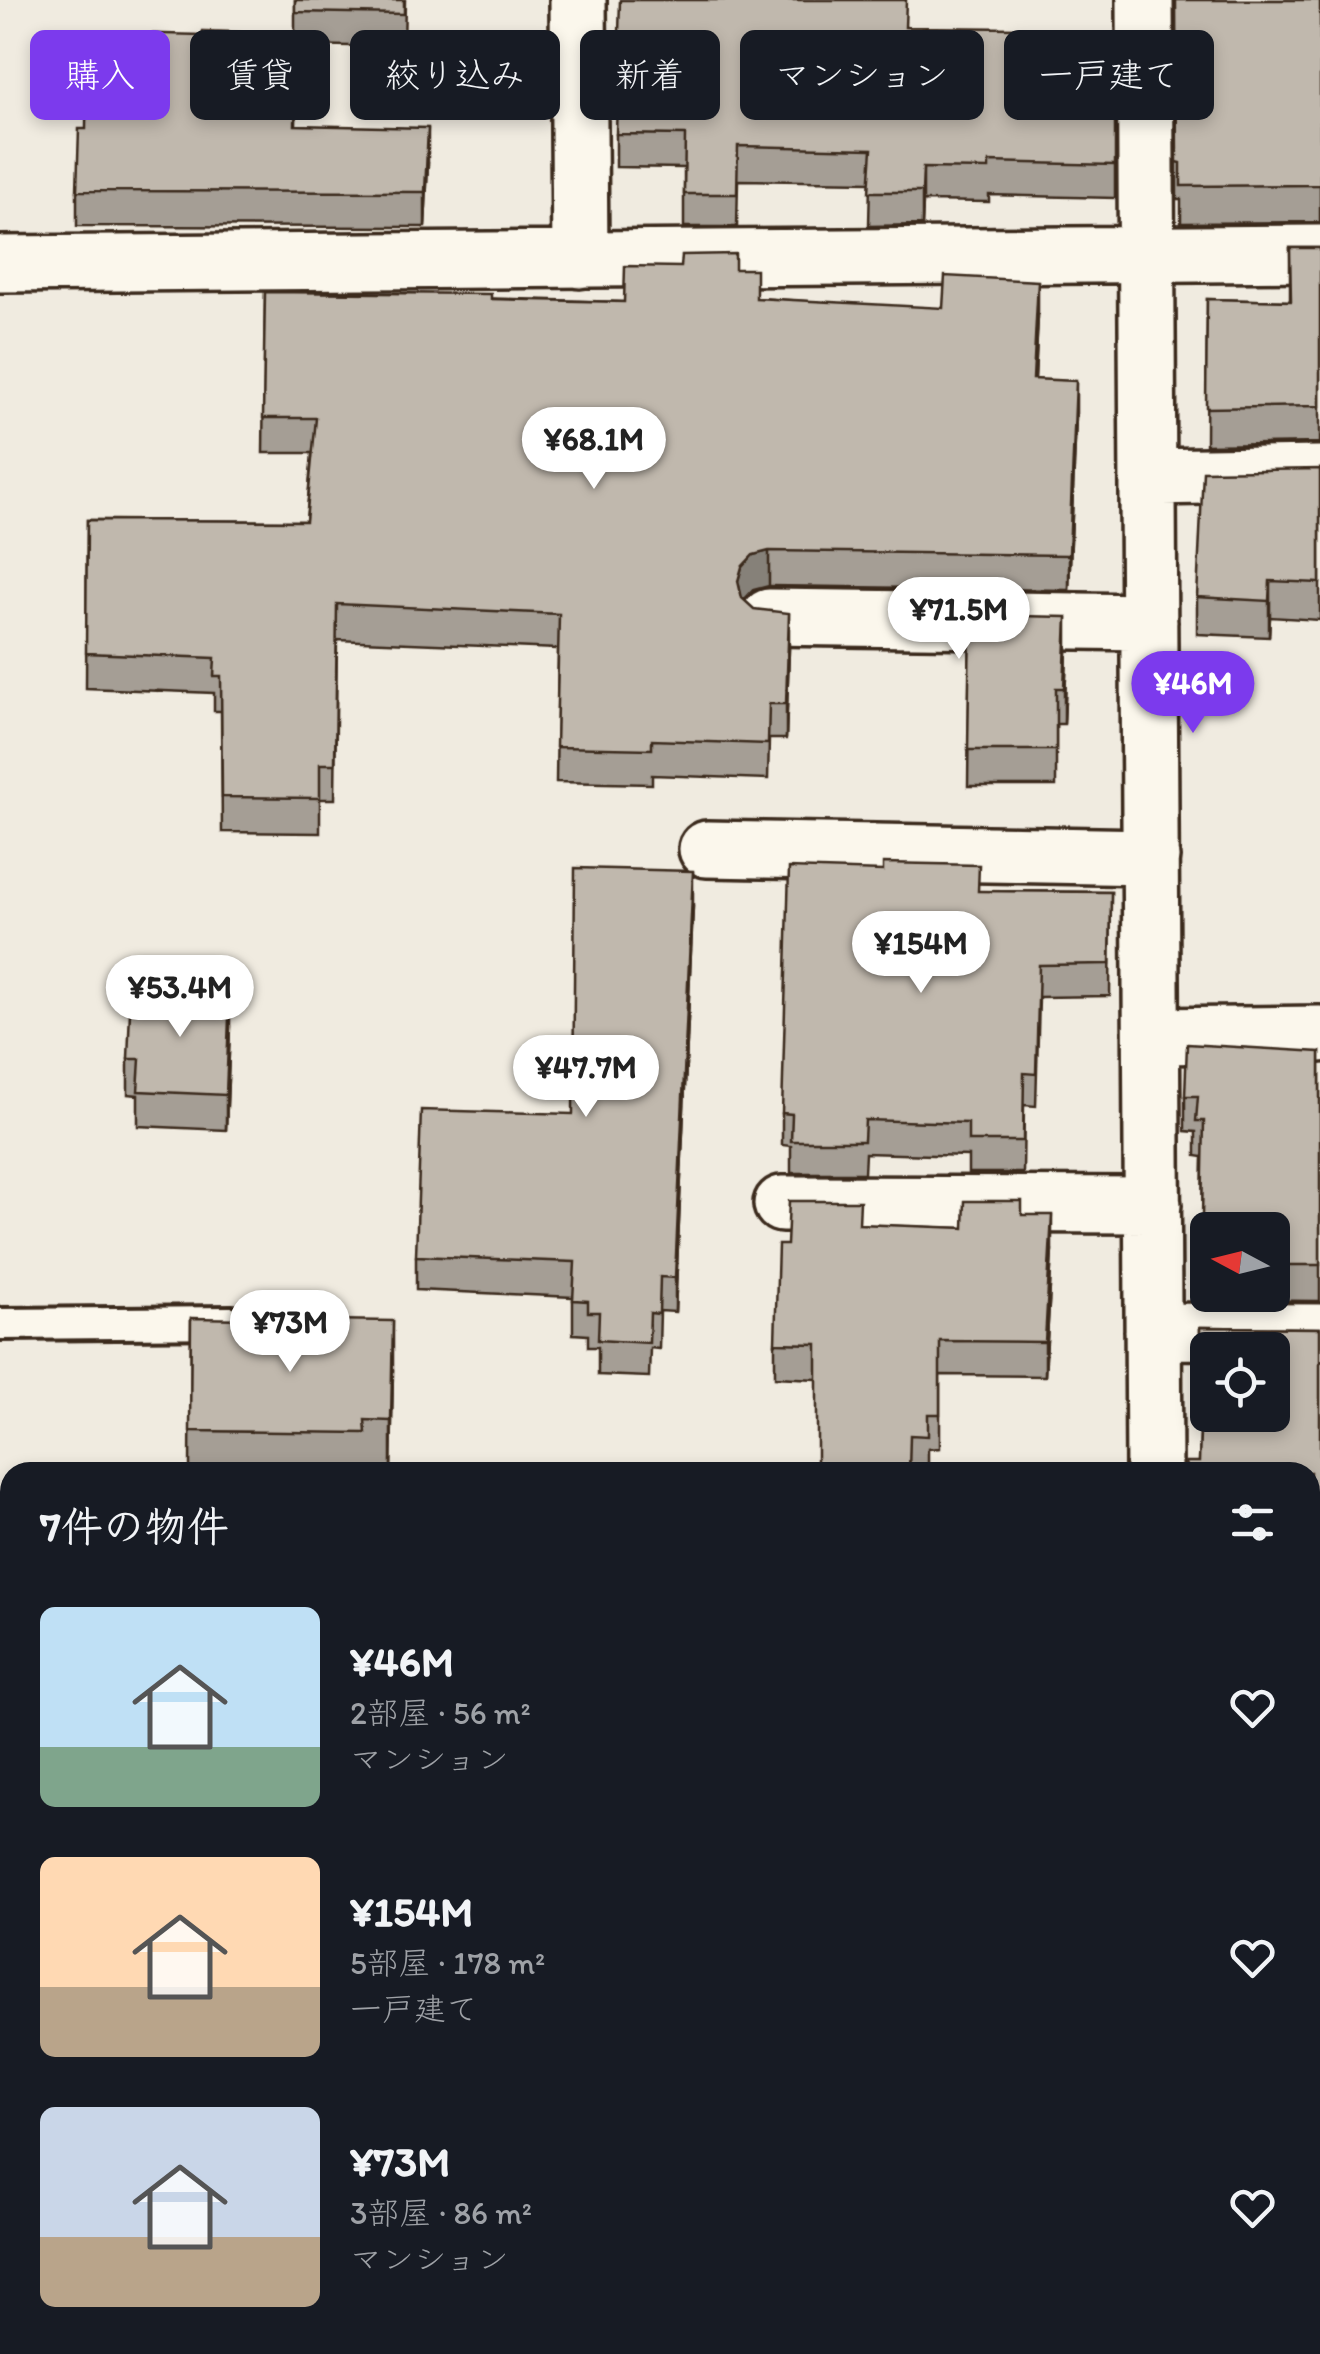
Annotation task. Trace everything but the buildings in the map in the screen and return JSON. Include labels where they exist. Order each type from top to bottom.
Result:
[{"type":"street","points":[[578,0],[580,260]]},
{"type":"street","points":[[1145,0],[1154,1462]]},
{"type":"street","points":[[0,264],[1320,253]]},
{"type":"street","points":[[1148,477],[1320,474]]},
{"type":"street","points":[[769,617],[1149,622]]},
{"type":"street","points":[[707,850],[1151,857]]},
{"type":"street","points":[[1152,1036],[1320,1034]]},
{"type":"street","points":[[782,1204],[1153,1205]]},
{"type":"street","points":[[1153,1331],[1320,1332]]},
{"type":"lane","points":[[0,1324],[268,1322]]}]
